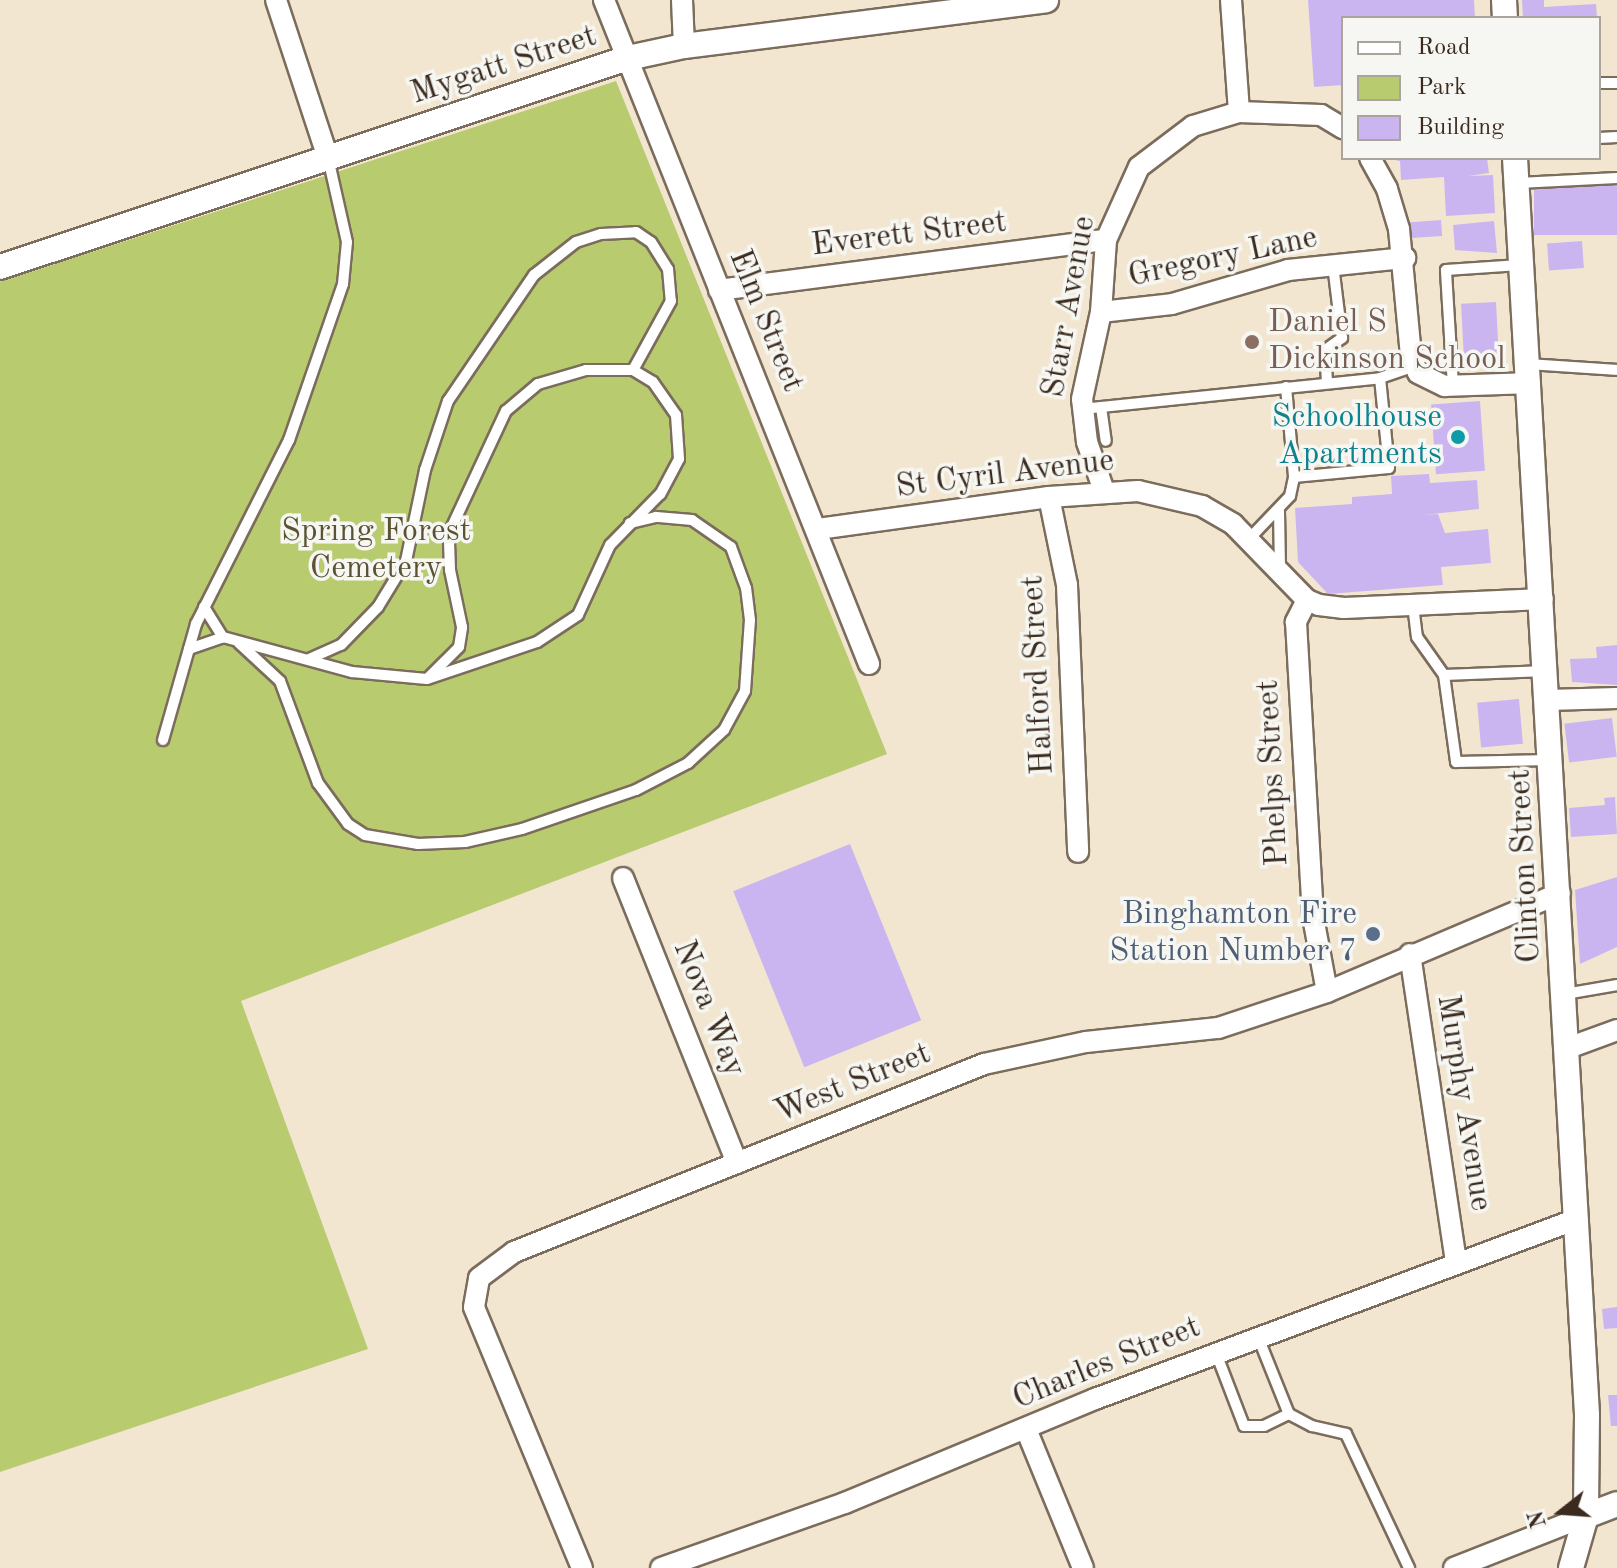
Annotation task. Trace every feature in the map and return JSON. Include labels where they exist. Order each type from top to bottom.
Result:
[{"type":"street","points":[[276,0],[328,158]]},
{"type":"street","name":"Elm Street","points":[[604,0],[818,529],[869,664]]},
{"type":"street","points":[[682,0],[684,46]]},
{"type":"street","name":"Mygatt Street","points":[[0,267],[628,58],[684,46],[938,7],[1046,0]]},
{"type":"street","points":[[1231,0],[1239,112]]},
{"type":"street","name":"Starr Avenue","points":[[1104,491],[1091,408],[1106,240],[1139,167],[1158,148],[1193,126],[1239,112],[1321,115],[1341,127]]},
{"type":"street","points":[[1371,160],[1387,189],[1405,258],[1415,366],[1429,382],[1453,386],[1529,374]]},
{"type":"street","name":"Clinton Street","points":[[1515,160],[1560,893],[1587,1415],[1586,1516],[1571,1568]]},
{"type":"street","name":"Everett Street","points":[[719,290],[1106,240]]},
{"type":"street","name":"Gregory Lane","points":[[1101,312],[1172,304],[1256,277],[1405,258]]},
{"type":"street","name":"St Cyril Avenue","points":[[818,529],[1049,497],[1138,491],[1202,506],[1248,540],[1307,600]]},
{"type":"street","name":"Halford Street","points":[[1049,497],[1067,585],[1078,852]]},
{"type":"street","points":[[1307,600],[1344,608],[1543,599]]},
{"type":"street","name":"Phelps Street","points":[[1307,600],[1296,622],[1313,917],[1327,992]]},
{"type":"street","points":[[1548,700],[1617,698]]},
{"type":"street","name":"Nova Way","points":[[623,878],[737,1163]]},
{"type":"street","name":"West Street","points":[[582,1568],[474,1307],[479,1278],[514,1252],[984,1064],[1086,1042],[1218,1028],[1327,992],[1410,954],[1560,893]]},
{"type":"street","name":"Murphy Avenue","points":[[1410,954],[1456,1261]]},
{"type":"street","points":[[1568,1048],[1617,1030]]},
{"type":"street","name":"Charles Street","points":[[661,1568],[845,1503],[1216,1353],[1456,1261],[1577,1219]]},
{"type":"street","points":[[1026,1429],[1083,1568]]},
{"type":"street","points":[[1454,1568],[1617,1504]]},
{"type":"lane","points":[[163,740],[204,607],[289,440],[343,284],[347,242],[328,158]]},
{"type":"lane","points":[[1516,183],[1617,178]]},
{"type":"lane","points":[[309,659],[341,645],[378,607],[406,561],[425,470],[448,401],[526,285],[576,242],[601,234],[636,232],[651,242],[668,269],[671,301],[633,370]]},
{"type":"lane","points":[[1327,383],[1325,350],[1342,338],[1333,265]]},
{"type":"lane","points":[[1453,386],[1446,270],[1522,265]]},
{"type":"lane","points":[[1106,441],[1091,408],[1380,378],[1415,366]]},
{"type":"lane","points":[[189,649],[229,638],[352,672],[427,679],[514,651],[567,626],[584,606],[610,545],[672,477],[681,438],[667,397],[633,370],[586,370],[553,377],[524,392],[506,411],[449,533],[450,570],[462,627],[459,647],[427,679]]},
{"type":"lane","points":[[1529,374],[1617,370]]},
{"type":"lane","points":[[1294,477],[1389,468],[1380,378]]},
{"type":"lane","points":[[1248,540],[1279,511],[1290,496],[1294,477],[1286,387]]},
{"type":"lane","points":[[1279,511],[1281,573]]},
{"type":"lane","points":[[204,607],[229,638],[265,662],[280,681],[318,783],[348,824],[365,835],[418,844],[465,842],[522,829],[636,790],[688,763],[724,730],[745,691],[750,620],[746,588],[731,547],[692,520],[656,517],[628,523]]},
{"type":"lane","points":[[1413,605],[1417,637],[1444,675],[1456,762],[1552,760]]},
{"type":"lane","points":[[1444,675],[1546,671]]},
{"type":"lane","points":[[1565,994],[1617,985]]},
{"type":"lane","points":[[1258,1337],[1289,1414],[1312,1426],[1346,1434],[1409,1568]]},
{"type":"lane","points":[[1216,1353],[1244,1426],[1264,1426],[1289,1414]]},
{"type":"green space","name":"Spring Forest Cemetery","points":[[616,81],[887,754],[241,1001],[368,1349],[0,1472],[0,282]]},
{"type":"building","points":[[1308,0],[1474,0],[1475,16],[1341,16],[1341,85],[1314,87]]},
{"type":"building","points":[[1522,0],[1544,0],[1544,7],[1596,4],[1597,16],[1523,16]]},
{"type":"building","points":[[1395,160],[1487,160],[1489,173],[1468,176],[1493,175],[1495,213],[1446,216],[1444,177],[1401,180],[1400,161]]},
{"type":"building","points":[[1534,184],[1617,184],[1617,235],[1534,235]]},
{"type":"building","points":[[1441,220],[1442,236],[1411,238],[1410,222]]},
{"type":"building","points":[[1494,221],[1497,253],[1455,250],[1453,225]]},
{"type":"building","points":[[1582,241],[1584,268],[1549,270],[1547,243]]},
{"type":"building","points":[[1496,302],[1499,364],[1464,366],[1461,304]]},
{"type":"building","name":"Schoolhouse Apartments","points":[[1480,401],[1485,471],[1436,474],[1431,404]]},
{"type":"building","points":[[1429,474],[1430,483],[1477,480],[1479,509],[1423,515],[1438,514],[1445,533],[1488,529],[1491,563],[1441,567],[1443,585],[1328,594],[1298,562],[1295,508],[1352,504],[1352,497],[1392,494],[1391,476]]},
{"type":"building","points":[[1617,645],[1617,685],[1572,682],[1570,659],[1597,658],[1596,647]]},
{"type":"building","points":[[1519,699],[1523,744],[1481,747],[1477,703]]},
{"type":"building","points":[[1612,718],[1617,757],[1569,763],[1564,724]]},
{"type":"building","points":[[1615,797],[1617,834],[1571,837],[1569,808],[1605,805],[1604,798]]},
{"type":"building","points":[[850,844],[921,1020],[804,1067],[733,891]]},
{"type":"building","points":[[1617,877],[1617,947],[1580,964],[1575,890]]},
{"type":"building","points":[[1617,1307],[1617,1328],[1604,1329],[1602,1309]]},
{"type":"building","points":[[1608,1395],[1617,1395],[1617,1426],[1611,1426]]},
{"type":"place","name":"Daniel S Dickinson School","points":[[1252,342]]},
{"type":"place","name":"Schoolhouse Apartments","points":[[1458,437]]},
{"type":"place","name":"Binghamton Fire Station Number 7","points":[[1373,934]]}]
